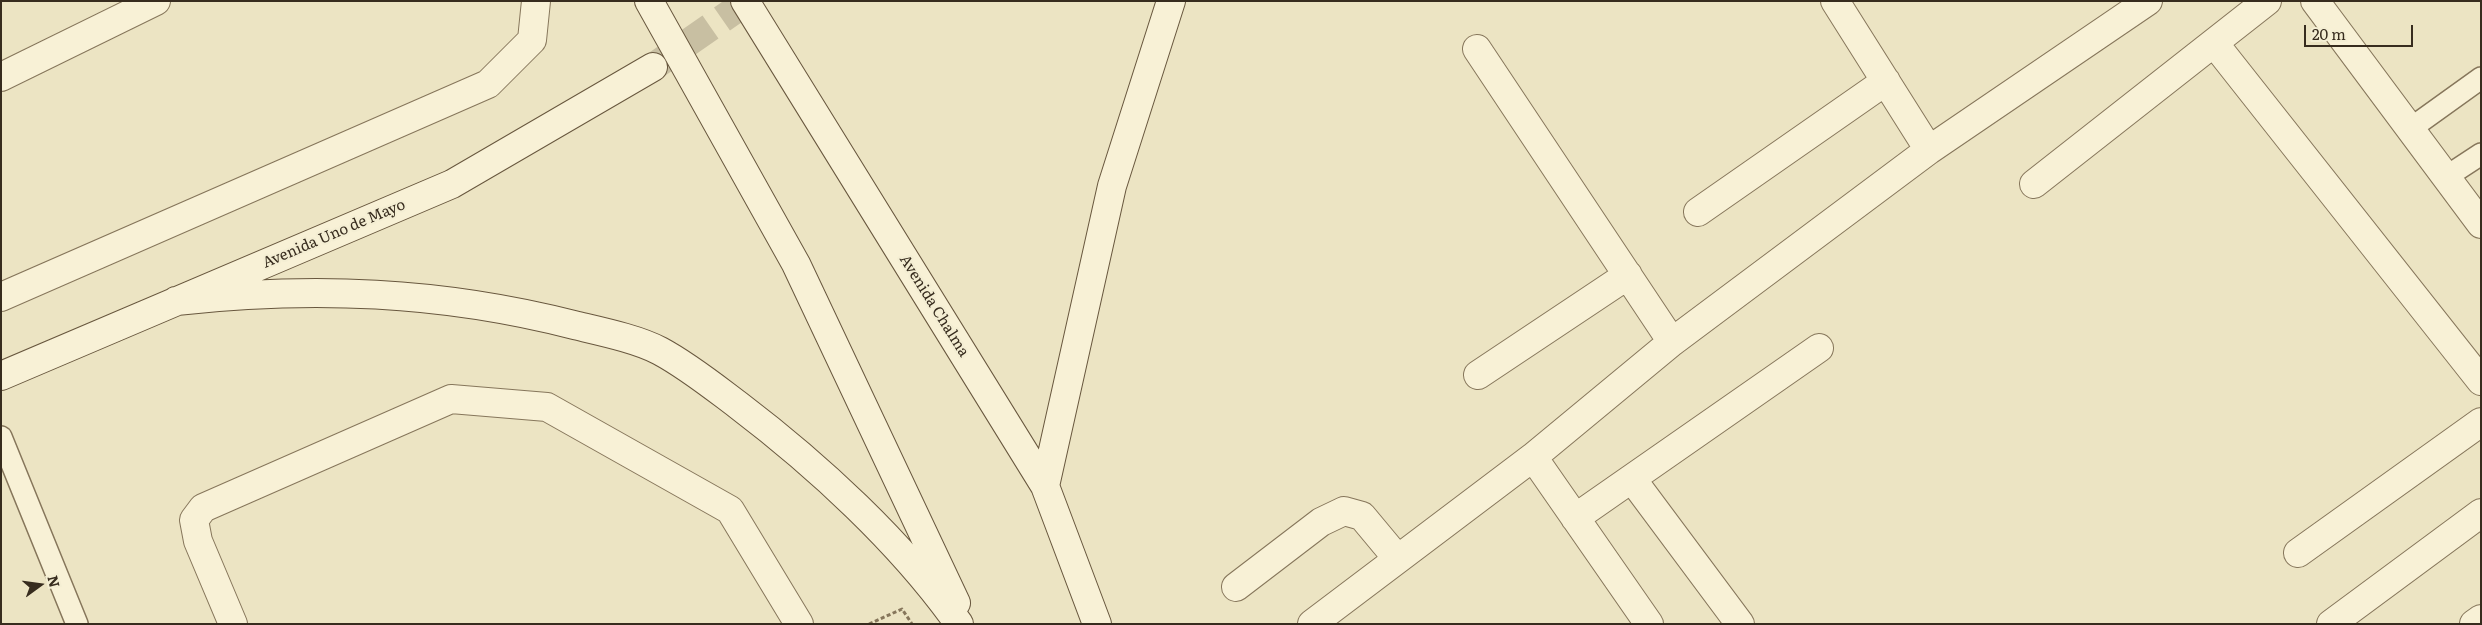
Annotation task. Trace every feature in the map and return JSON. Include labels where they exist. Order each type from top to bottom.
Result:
[{"type":"street","points":[[1,77],[156,1]]},
{"type":"street","points":[[1,297],[488,84],[532,40],[536,1]]},
{"type":"street","points":[[649,1],[796,264],[966,624]]},
{"type":"street","name":"Avenida Chalma","points":[[746,1],[1045,486],[1097,624]]},
{"type":"street","points":[[1045,486],[1112,186],[1171,1]]},
{"type":"street","points":[[1835,1],[1929,150]]},
{"type":"street","points":[[1312,624],[1532,457],[1672,342],[1929,150],[2148,1]]},
{"type":"street","points":[[2034,184],[2267,1]]},
{"type":"street","points":[[2315,1],[2481,224]]},
{"type":"street","points":[[2214,43],[2477,368]]},
{"type":"street","points":[[1477,49],[1672,342]]},
{"type":"street","name":"Avenida Uno de Mayo","points":[[1,376],[452,184],[653,67]]},
{"type":"street","points":[[1698,212],[1886,81]]},
{"type":"street","points":[[1478,375],[1628,275]]},
{"type":"street","points":[[176,301],[238,294],[301,292],[426,297],[544,317],[602,332],[659,351],[716,388],[770,429],[821,474],[912,566],[959,624]]},
{"type":"street","points":[[1575,518],[1819,348]]},
{"type":"street","points":[[233,624],[198,541],[194,520],[203,508],[451,398],[547,407],[730,510],[799,624]]},
{"type":"street","points":[[2298,553],[2481,422]]},
{"type":"street","points":[[1532,457],[1649,624]]},
{"type":"street","points":[[1632,479],[1740,624]]},
{"type":"street","points":[[1236,588],[1321,522],[1344,511],[1362,516],[1397,558]]},
{"type":"street","points":[[2331,624],[2481,513]]},
{"type":"street","points":[[2474,624],[2481,618]]},
{"type":"lane","points":[[2410,129],[2481,78]]},
{"type":"lane","points":[[2446,177],[2481,154]]},
{"type":"lane","points":[[1,437],[77,624]]},
{"type":"path","points":[[869,624],[902,609],[912,624]]},
{"type":"tunnel","points":[[653,67],[748,1]]}]
